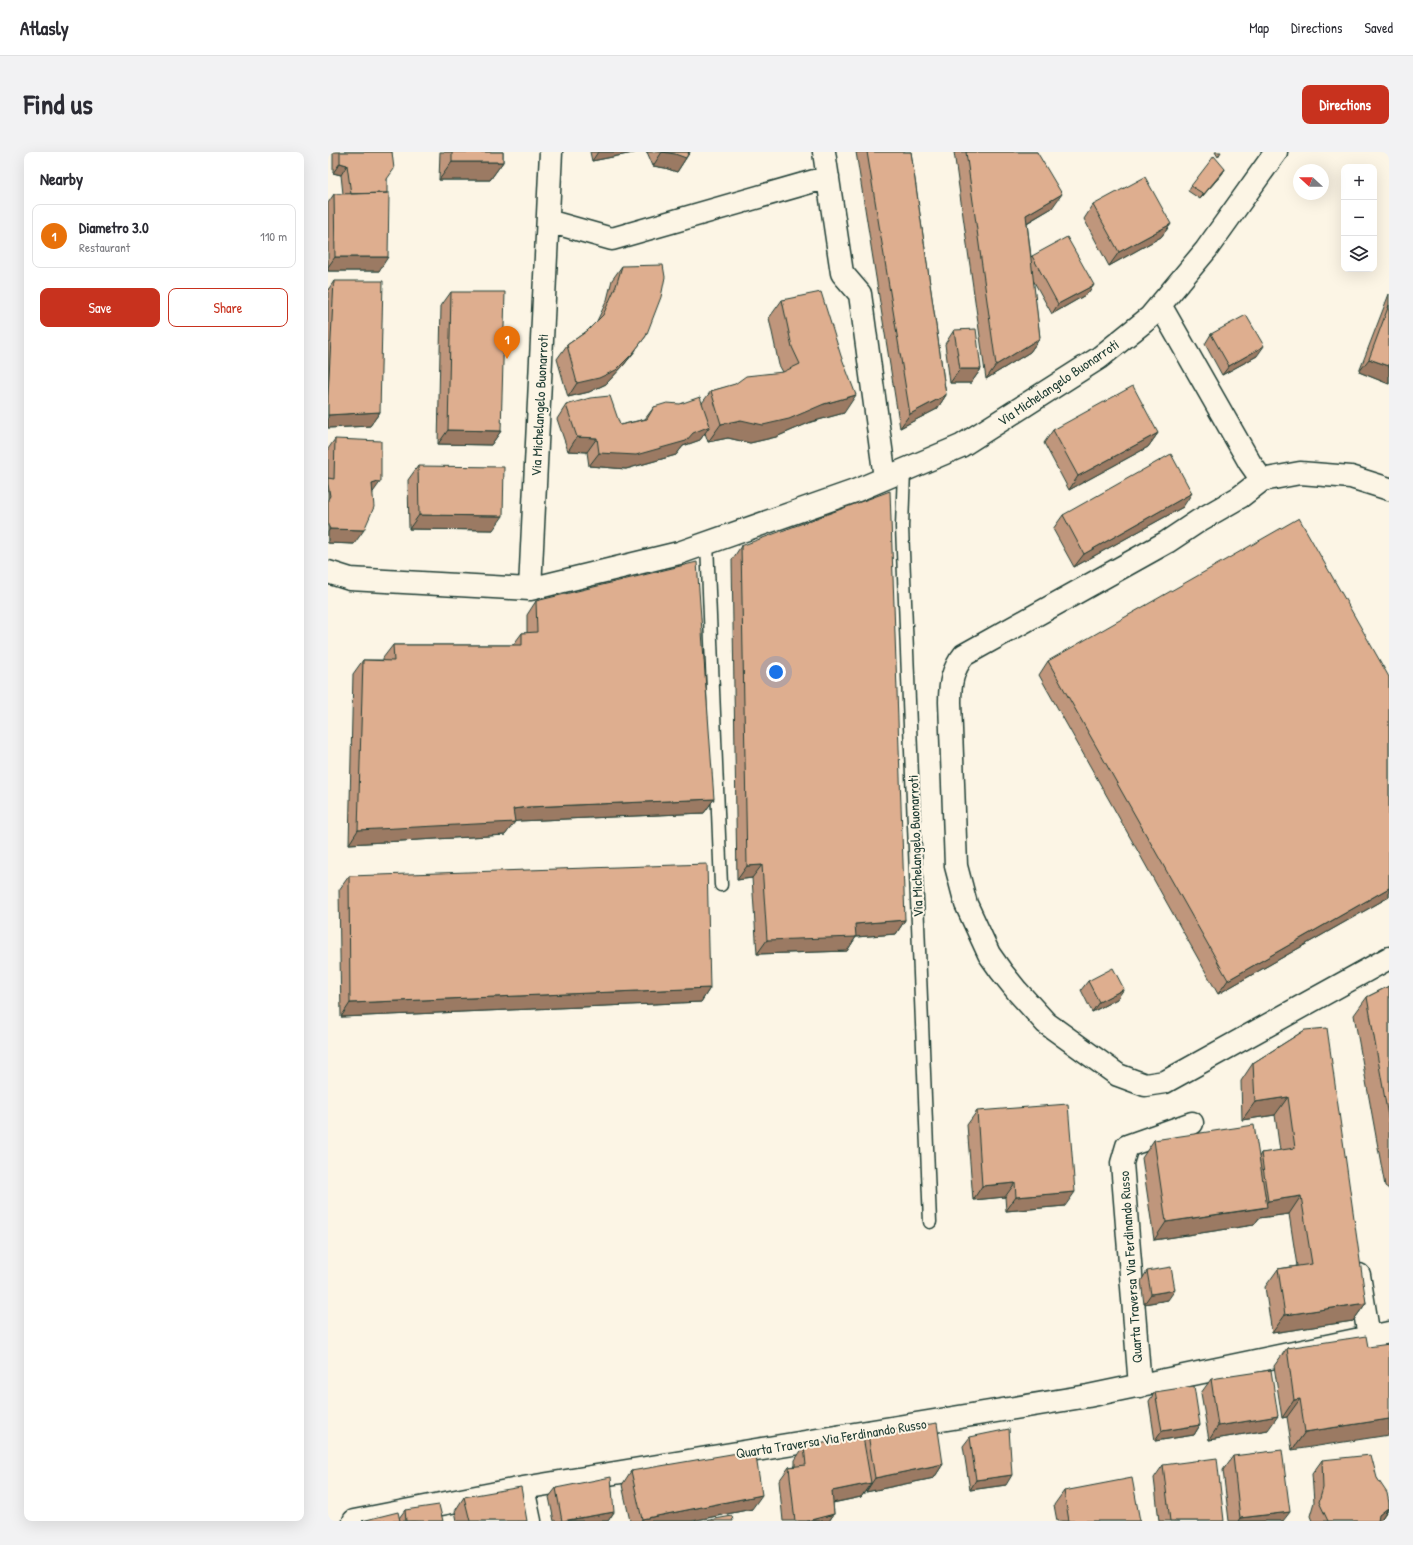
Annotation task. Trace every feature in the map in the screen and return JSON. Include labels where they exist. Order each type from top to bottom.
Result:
[{"type":"street","name":"Via Michelangelo Buonarroti","points":[[530,589],[551,152]]},
{"type":"street","name":"Via Michelangelo Buonarroti","points":[[824,152],[842,274],[860,294],[895,474]]},
{"type":"street","name":"Via Michelangelo Buonarroti","points":[[328,572],[350,578],[530,589],[679,553],[855,491],[961,446],[1099,358],[1150,317],[1206,250],[1276,152]]},
{"type":"street","points":[[548,221],[612,239],[828,177]]},
{"type":"street","points":[[1160,305],[1250,463],[1262,480]]},
{"type":"street","points":[[1389,489],[1351,477],[1300,473],[1262,480],[1240,497],[1166,542],[964,655],[957,664],[950,681],[951,760],[956,866],[966,904],[989,954],[1017,991],[1046,1023],[1118,1075],[1146,1085],[1165,1082],[1389,958]]},
{"type":"street","name":"Quarta Traversa Via Ferdinando Russo","points":[[1140,1386],[1122,1163],[1127,1146],[1192,1123]]},
{"type":"street","name":"Quarta Traversa Via Ferdinando Russo","points":[[354,1521],[523,1488],[1088,1396],[1379,1335],[1355,1252]]},
{"type":"street","points":[[523,1488],[530,1521]]},
{"type":"lane","name":"Via Michelangelo Buonarroti","points":[[895,474],[902,527],[930,1222]]},
{"type":"lane","points":[[707,543],[721,885]]},
{"type":"building","points":[[340,152],[392,152],[394,169],[387,179],[387,193],[351,194],[347,165],[340,163]]},
{"type":"building","points":[[452,152],[503,152],[503,162],[452,162]]},
{"type":"building","points":[[662,152],[689,152],[686,158],[675,154]]},
{"type":"building","points":[[867,152],[911,152],[946,395],[910,414]]},
{"type":"building","points":[[966,152],[1037,152],[1062,194],[1026,215],[1040,338],[996,365]]},
{"type":"building","points":[[1214,156],[1225,169],[1204,194],[1191,186]]},
{"type":"building","points":[[1145,177],[1171,224],[1119,252],[1093,205]]},
{"type":"building","points":[[389,193],[388,257],[335,257],[334,194]]},
{"type":"building","points":[[1067,237],[1094,285],[1058,304],[1032,256]]},
{"type":"building","points":[[663,265],[665,277],[661,297],[646,336],[633,353],[616,370],[599,378],[577,383],[567,345],[587,331],[603,315],[616,286],[622,266]]},
{"type":"building","points":[[334,281],[383,281],[380,412],[328,415]]},
{"type":"building","points":[[451,292],[505,292],[501,431],[448,430]]},
{"type":"building","points":[[821,292],[841,356],[856,395],[824,404],[789,419],[763,425],[741,420],[721,424],[711,391],[735,384],[746,376],[783,372],[800,364],[792,347],[782,300]]},
{"type":"building","points":[[1389,305],[1389,366],[1369,359]]},
{"type":"building","points":[[1246,315],[1264,346],[1229,366],[1211,334]]},
{"type":"building","points":[[976,329],[981,369],[960,369],[954,330]]},
{"type":"building","points":[[1133,386],[1158,433],[1078,476],[1053,430]]},
{"type":"building","points":[[610,396],[620,425],[647,419],[654,407],[667,403],[680,404],[700,397],[710,426],[693,433],[686,441],[636,455],[599,453],[597,438],[577,437],[566,405],[590,398]]},
{"type":"building","points":[[335,439],[381,441],[381,481],[372,484],[374,507],[364,530],[330,529],[328,525],[328,499],[330,496],[328,478],[334,479]]},
{"type":"building","points":[[1171,454],[1192,493],[1084,554],[1063,515]]},
{"type":"building","points":[[418,466],[504,467],[503,516],[419,515]]},
{"type":"building","points":[[890,491],[905,920],[855,924],[856,937],[767,940],[762,865],[747,866],[741,546]]},
{"type":"building","points":[[1299,518],[1389,677],[1389,888],[1228,980],[1048,661]]},
{"type":"building","points":[[697,562],[714,799],[528,807],[513,809],[515,822],[358,830],[363,660],[394,661],[393,645],[522,645],[522,633],[537,632],[536,601]]},
{"type":"building","points":[[707,864],[710,988],[350,1003],[349,876]]},
{"type":"building","points":[[1113,968],[1124,989],[1099,1002],[1088,981]]},
{"type":"building","points":[[1389,986],[1389,1122],[1367,997]]},
{"type":"building","points":[[1327,1028],[1366,1303],[1285,1315],[1278,1269],[1312,1264],[1301,1196],[1268,1201],[1261,1153],[1295,1148],[1288,1097],[1255,1102],[1253,1063],[1305,1030]]},
{"type":"building","points":[[1068,1104],[1075,1192],[1016,1197],[1015,1183],[982,1186],[977,1111]]},
{"type":"building","points":[[1254,1125],[1267,1207],[1166,1222],[1154,1140]]},
{"type":"building","points":[[1171,1267],[1175,1290],[1151,1294],[1147,1271]]},
{"type":"building","points":[[1366,1336],[1368,1347],[1389,1344],[1389,1419],[1305,1432],[1300,1399],[1294,1400],[1287,1348]]},
{"type":"building","points":[[1271,1370],[1278,1416],[1218,1426],[1211,1379]]},
{"type":"building","points":[[1194,1386],[1200,1425],[1162,1431],[1155,1392]]},
{"type":"building","points":[[937,1423],[943,1464],[875,1478],[868,1434]]},
{"type":"building","points":[[1009,1429],[1012,1475],[976,1480],[970,1437]]},
{"type":"building","points":[[863,1437],[871,1483],[832,1491],[834,1514],[807,1521],[795,1521],[789,1467],[806,1465],[804,1446]]},
{"type":"building","points":[[755,1450],[762,1495],[642,1519],[631,1471]]},
{"type":"building","points":[[1282,1450],[1290,1512],[1240,1518],[1233,1456]]},
{"type":"building","points":[[1371,1455],[1377,1478],[1387,1493],[1389,1507],[1379,1515],[1378,1521],[1328,1521],[1319,1502],[1323,1488],[1322,1460]]},
{"type":"building","points":[[1217,1458],[1224,1521],[1170,1521],[1163,1465]]},
{"type":"building","points":[[611,1477],[614,1512],[562,1521],[556,1488]]},
{"type":"building","points":[[1132,1478],[1140,1521],[1069,1521],[1064,1491]]},
{"type":"building","points":[[521,1487],[527,1521],[470,1521],[464,1497]]},
{"type":"building","points":[[439,1505],[443,1521],[406,1521],[405,1510]]},
{"type":"building","points":[[398,1512],[400,1521],[362,1521]]},
{"type":"building","points":[[732,1516],[733,1521],[704,1521]]},
{"type":"place","name":"Diametro 3.0","points":[[507,359]]}]
